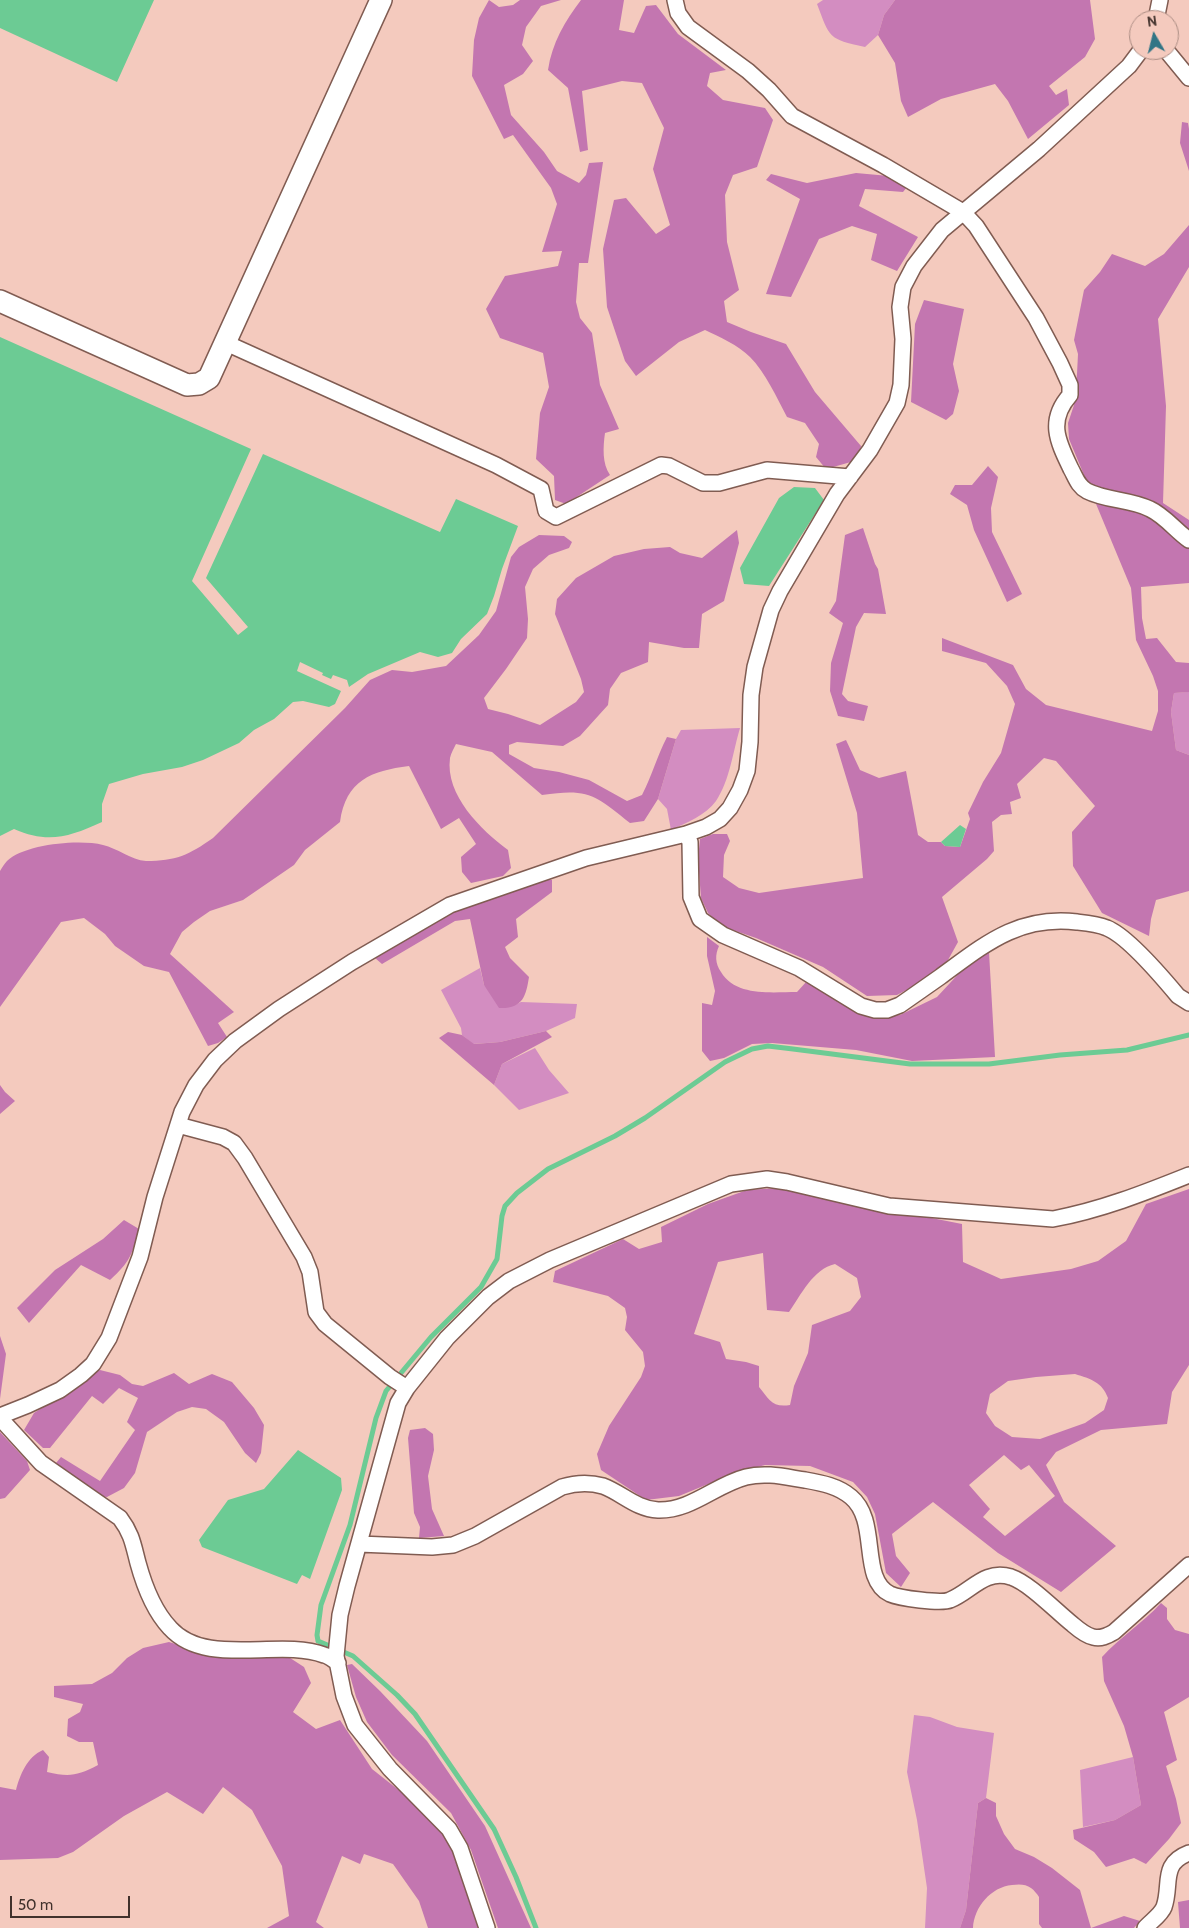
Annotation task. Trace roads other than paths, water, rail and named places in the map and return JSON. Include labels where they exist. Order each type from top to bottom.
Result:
[{"type":"street","points":[[0,301],[187,385],[199,384],[209,378],[381,0]]},
{"type":"street","points":[[674,0],[678,14],[688,27],[748,71],[769,90],[792,116],[883,164],[963,212],[976,226],[1036,318],[1070,385],[1070,396],[1061,405],[1057,417],[1056,431],[1061,449],[1080,486],[1087,491],[1109,499],[1134,503],[1152,509],[1189,540]]},
{"type":"street","points":[[337,1653],[325,1655],[306,1650],[208,1648],[183,1638],[170,1628],[159,1612],[145,1584],[130,1530],[120,1518],[41,1463],[0,1417],[60,1390],[93,1364],[108,1338],[140,1257],[155,1198],[182,1112],[196,1085],[215,1060],[234,1042],[296,998],[403,931],[450,905],[586,858],[686,834],[706,827],[720,819],[730,808],[740,790],[747,771],[751,695],[755,667],[771,610],[838,494],[870,450],[897,403],[901,385],[903,338],[900,307],[903,287],[914,266],[942,230],[1053,136],[1134,60]]},
{"type":"street","points":[[1174,60],[1189,78]]},
{"type":"street","points":[[226,343],[496,465],[542,489],[546,511],[556,517],[660,465],[669,466],[704,483],[719,483],[767,470],[850,477]]},
{"type":"street","points":[[686,834],[690,842],[691,897],[700,920],[723,935],[799,968],[861,1006],[876,1010],[887,1010],[900,1005],[964,957],[1004,933],[1040,922],[1066,920],[1107,928],[1122,937],[1178,996],[1189,1003]]},
{"type":"street","points":[[178,1125],[223,1137],[234,1144],[245,1158],[304,1257],[310,1272],[316,1312],[325,1324],[399,1383]]},
{"type":"street","points":[[487,1928],[460,1848],[449,1829],[390,1769],[355,1724],[344,1696],[337,1653],[347,1586],[398,1403],[399,1383],[488,1297],[508,1282],[550,1260],[731,1184],[767,1180],[787,1182],[889,1206],[1053,1219],[1116,1204],[1189,1176]]},
{"type":"street","points":[[359,1544],[432,1547],[453,1545],[475,1536],[562,1487],[576,1483],[603,1486],[643,1508],[657,1510],[684,1506],[746,1477],[774,1475],[826,1484],[851,1496],[862,1508],[866,1518],[874,1575],[879,1586],[891,1594],[938,1602],[949,1600],[988,1576],[999,1574],[1013,1578],[1034,1592],[1080,1631],[1092,1637],[1103,1637],[1114,1632],[1189,1565]]},
{"type":"street","points":[[1145,1928],[1164,1909],[1168,1874],[1173,1862],[1189,1852]]},
{"type":"waterway","points":[[536,1928],[516,1877],[494,1829],[415,1714],[397,1695],[353,1656],[318,1641],[317,1635],[321,1605],[350,1525],[376,1418],[386,1391],[431,1337],[481,1287],[497,1259],[505,1206],[517,1193],[548,1169],[615,1136],[645,1118],[725,1062],[752,1049],[768,1046],[910,1064],[989,1064],[1060,1055],[1127,1050],[1189,1035]]}]
